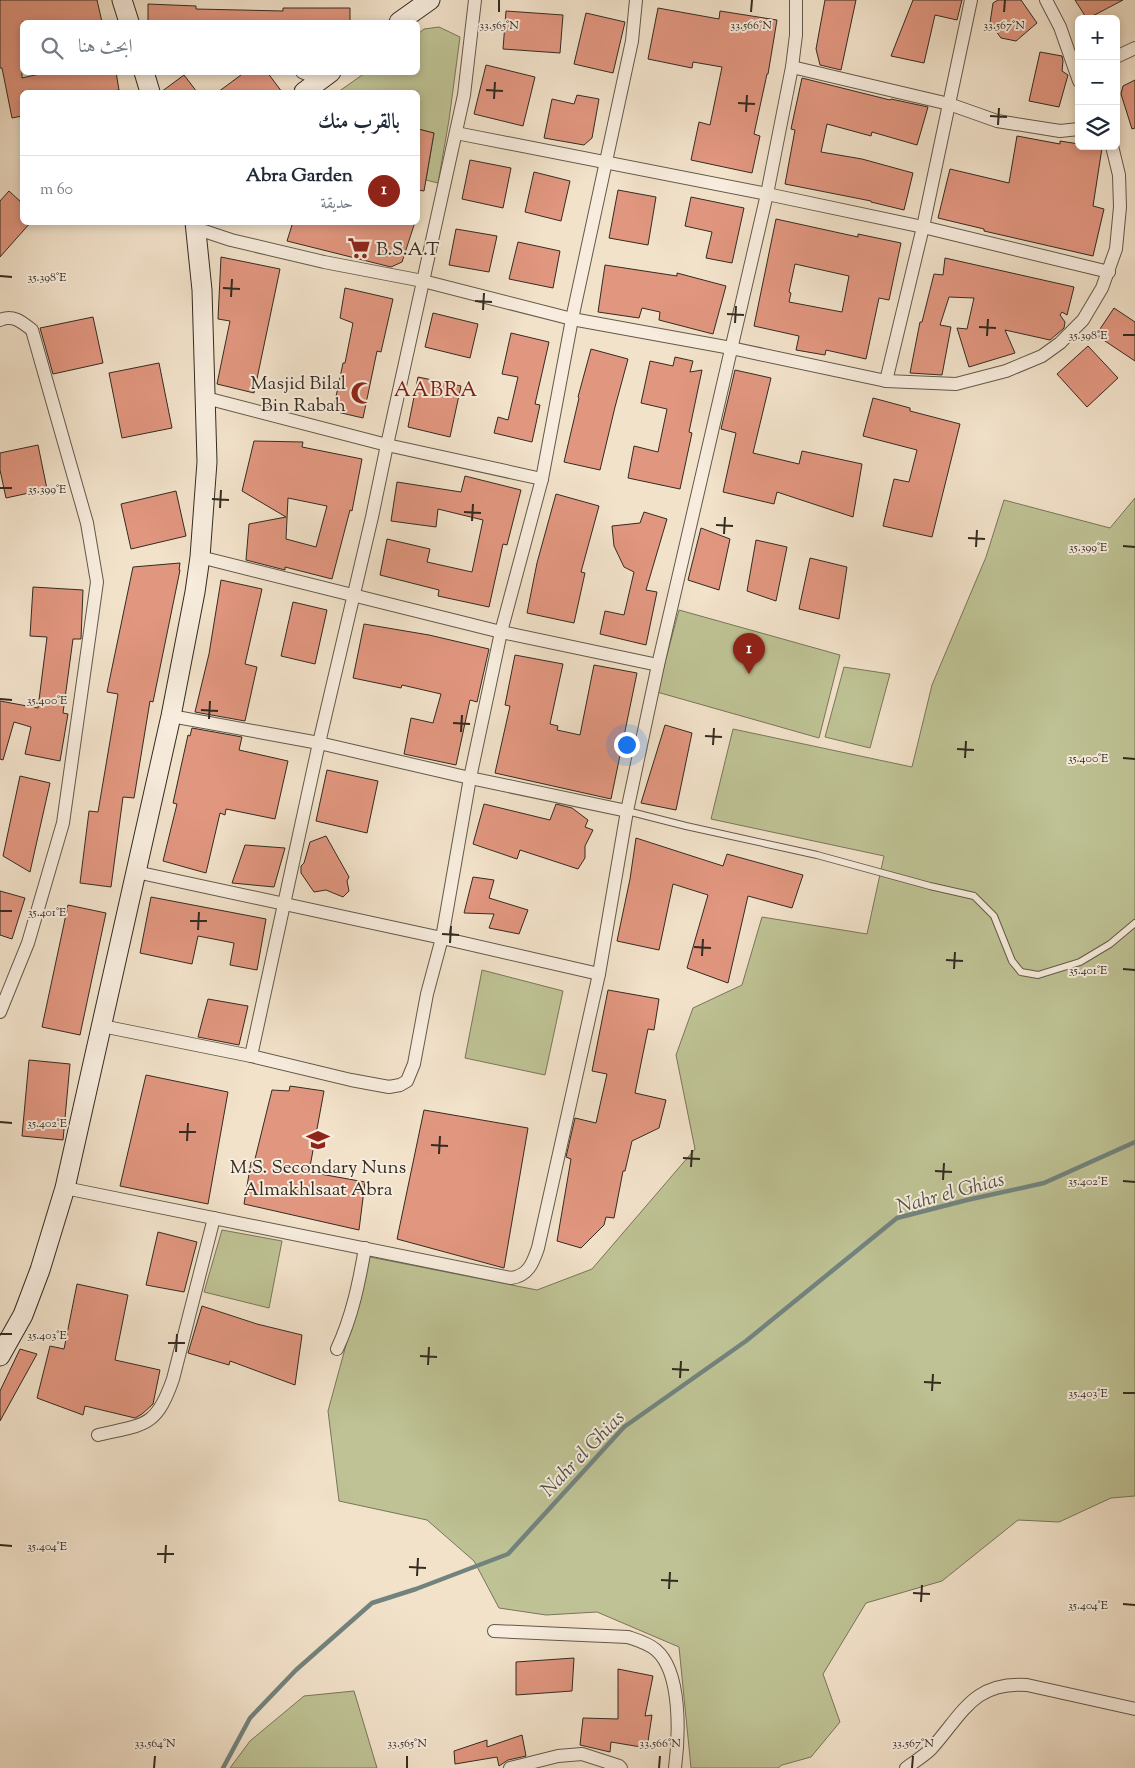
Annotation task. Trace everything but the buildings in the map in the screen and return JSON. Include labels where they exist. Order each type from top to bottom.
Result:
[{"type":"main road","points":[[122,0],[128,20]]},
{"type":"main road","points":[[402,20],[430,0]]},
{"type":"main road","points":[[145,75],[149,90]]},
{"type":"main road","points":[[307,90],[326,76]]},
{"type":"main road","points":[[0,1356],[23,1315],[40,1270],[65,1188],[136,872],[195,592],[200,557],[207,462],[206,398],[202,348],[202,290],[195,225]]},
{"type":"street","points":[[251,1056],[464,96],[475,0]]},
{"type":"street","points":[[102,1026],[251,1056],[351,1080],[389,1086],[400,1085],[407,1081],[414,1064],[427,994],[442,938],[470,778],[501,632],[542,479],[572,319],[632,42],[636,0]]},
{"type":"street","points":[[65,1188],[511,1278],[519,1277],[533,1261],[538,1248],[599,974],[627,811],[658,665],[767,194],[792,67],[796,35],[796,0]]},
{"type":"street","points":[[886,381],[923,227],[971,0]]},
{"type":"street","points":[[1046,0],[1060,27],[1075,70]]},
{"type":"street","points":[[1120,55],[1135,48]]},
{"type":"street","points":[[792,67],[949,104],[997,121],[1060,131],[1075,129]]},
{"type":"street","points":[[456,132],[607,161],[923,227],[1109,272]]},
{"type":"street","points":[[195,225],[231,240],[315,260],[423,281],[572,319],[731,348],[886,381],[956,384],[1006,371],[1042,356],[1083,320],[1102,288],[1116,249],[1120,207],[1119,175],[1113,150]]},
{"type":"street","points":[[0,320],[3,318],[17,318],[32,330],[87,523],[97,582],[63,823],[28,942],[0,1012]]},
{"type":"street","points":[[206,398],[387,445],[542,479]]},
{"type":"street","points":[[200,557],[501,632],[658,665]]},
{"type":"street","points":[[170,716],[319,743],[470,778],[627,811]]},
{"type":"street","points":[[136,872],[599,974]]},
{"type":"street","points":[[98,1435],[134,1427],[150,1421],[166,1401],[214,1218]]},
{"type":"street","points":[[337,1349],[344,1335],[354,1302],[365,1248]]},
{"type":"street","points":[[494,1631],[628,1637],[644,1642],[656,1650],[665,1660],[672,1680],[675,1698],[678,1717],[675,1768]]},
{"type":"street","points":[[906,1768],[929,1751],[956,1718],[978,1696],[989,1689],[1014,1684],[1028,1685],[1135,1709]]},
{"type":"street","points":[[510,1768],[558,1756],[582,1754],[621,1768]]},
{"type":"lane","points":[[627,811],[817,855],[974,896],[994,916],[1012,961],[1021,972],[1038,975],[1080,962],[1110,944],[1135,923]]},
{"type":"green space","points":[[439,27],[460,37],[438,183],[426,180],[434,133],[420,130],[420,90],[341,90],[362,75],[420,75],[420,32],[424,29]]},
{"type":"green space","points":[[1135,498],[1135,1496],[1111,1498],[1059,1522],[1018,1520],[942,1581],[866,1603],[823,1674],[840,1722],[811,1757],[782,1765],[778,1768],[691,1768],[679,1647],[597,1612],[546,1615],[499,1608],[474,1561],[427,1520],[339,1501],[328,1411],[370,1257],[537,1290],[592,1269],[695,1149],[676,1055],[693,1008],[742,985],[762,917],[867,934],[884,856],[711,819],[733,729],[912,767],[932,685],[986,557],[1004,500],[1110,528]]},
{"type":"green space","points":[[679,610],[840,655],[819,738],[657,692]]},
{"type":"green space","points":[[844,667],[890,674],[870,748],[825,737]]},
{"type":"green space","points":[[482,970],[563,991],[545,1075],[465,1058]]},
{"type":"green space","points":[[222,1230],[282,1241],[269,1308],[204,1292]]},
{"type":"green space","points":[[354,1691],[377,1768],[230,1768],[250,1741],[304,1696]]},
{"type":"waterway","name":"Nahr el Ghias","points":[[223,1768],[250,1718],[296,1670],[372,1603],[416,1589],[508,1554],[624,1427],[746,1341],[897,1218],[1044,1183],[1135,1142]]},
{"type":"place","name":"B.S.A.T","points":[[359,248]]},
{"type":"place","name":"Masjid Bilal Bin Rabah","points":[[362,393]]},
{"type":"place","name":"Abra Garden","points":[[749,674]]},
{"type":"place","name":"M.S. Secondary Nuns Almakhlsaat Abra","points":[[318,1140]]},
{"type":"district","name":"AABRA","points":[[436,389]]}]
